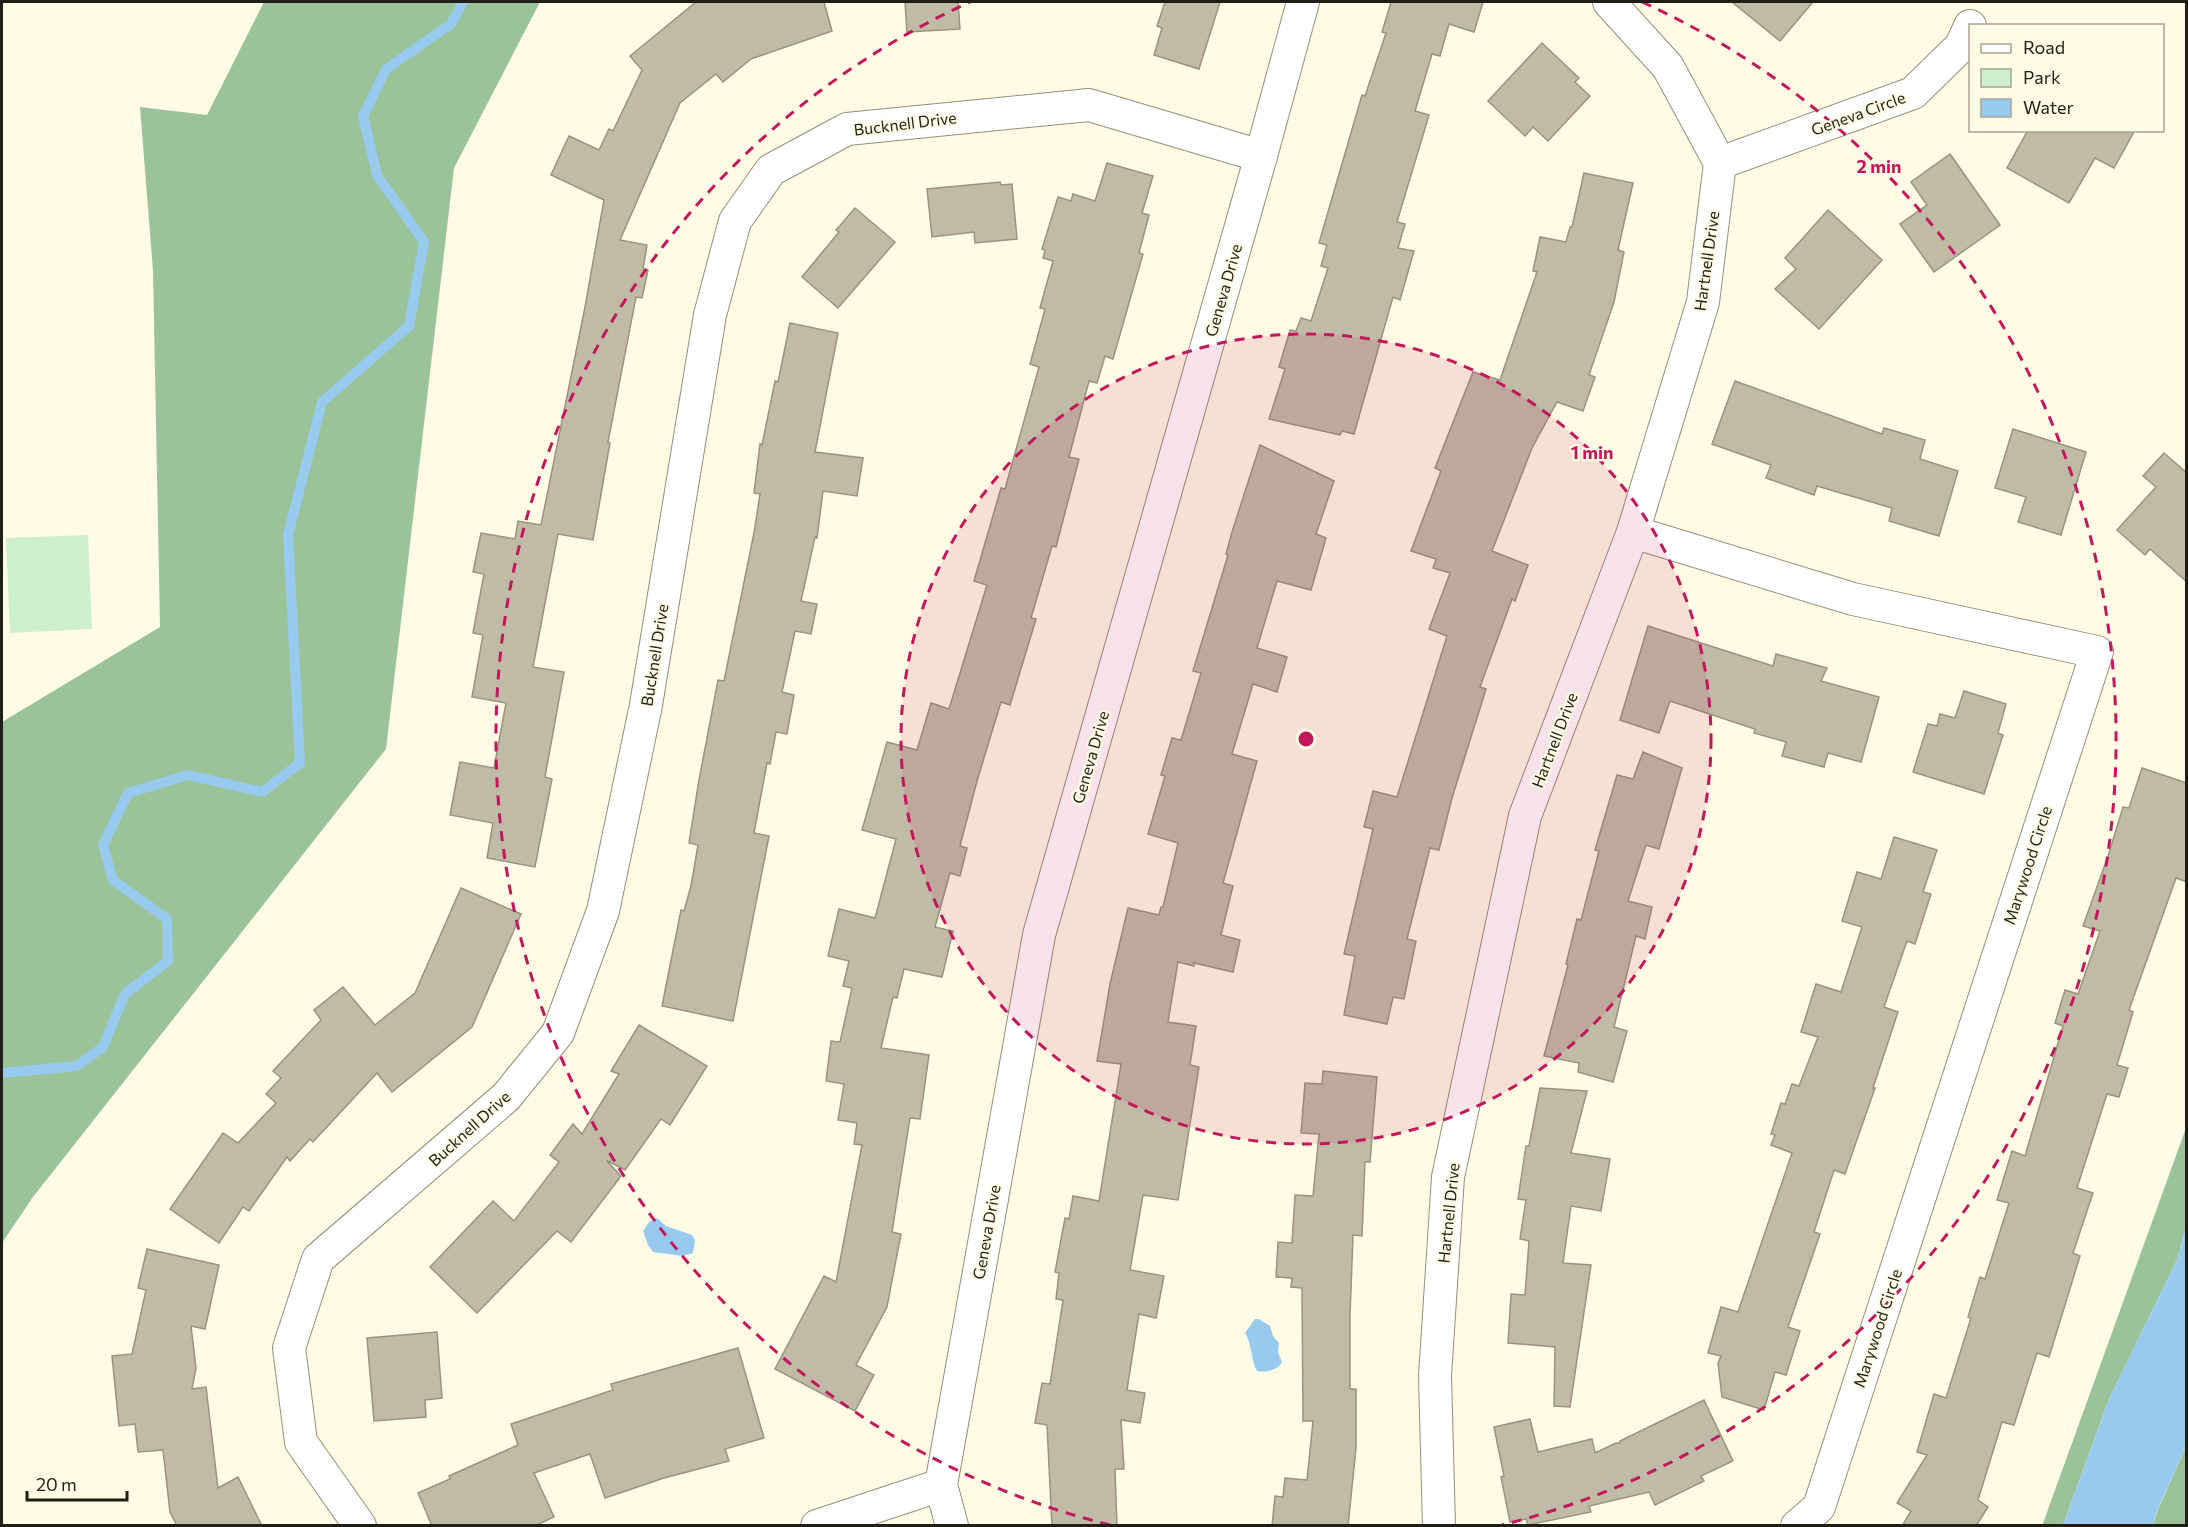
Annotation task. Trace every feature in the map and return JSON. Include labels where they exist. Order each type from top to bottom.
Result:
[{"type":"street","name":"Geneva Drive","points":[[952,1526],[941,1485],[1039,935],[1303,2]]},
{"type":"street","points":[[1609,2],[1668,67],[1720,163]]},
{"type":"street","name":"Geneva Circle","points":[[1972,24],[1982,2]]},
{"type":"street","name":"Geneva Circle","points":[[1720,163],[1913,93],[1961,46],[1969,30]]},
{"type":"street","name":"Bucknell Drive","points":[[360,1526],[301,1442],[290,1348],[318,1259],[506,1097],[558,1033],[603,911],[646,705],[710,315],[735,221],[771,170],[847,129],[1089,105],[1261,156]]},
{"type":"street","name":"Hartnell Drive","points":[[1439,1526],[1435,1376],[1448,1177],[1525,816],[1633,532],[1703,302],[1720,163]]},
{"type":"street","name":"Marywood Circle","points":[[1633,532],[1853,599],[2097,652],[1819,1507],[1797,1526]]},
{"type":"street","points":[[817,1526],[941,1485]]},
{"type":"green space","points":[[264,2],[540,2],[454,168],[386,749],[33,1197],[2,1243],[2,722],[160,627],[153,271],[140,107],[207,115]]},
{"type":"green space","points":[[88,535],[92,629],[10,633],[6,538]]},
{"type":"green space","points":[[2186,1128],[2186,1227],[2177,1260],[2109,1399],[2063,1525],[2042,1526]]},
{"type":"green space","points":[[2186,1446],[2186,1525],[2153,1526],[2157,1512]]},
{"type":"water","points":[[657,1218],[666,1226],[692,1235],[695,1240],[693,1253],[683,1256],[653,1252],[643,1231],[649,1222]]},
{"type":"water","points":[[2186,1227],[2186,1446],[2153,1525],[2063,1525],[2109,1399],[2177,1260]]},
{"type":"water","points":[[1255,1319],[1270,1326],[1273,1336],[1279,1343],[1278,1352],[1282,1362],[1278,1367],[1264,1372],[1257,1371],[1255,1367],[1245,1333]]},
{"type":"building","points":[[696,2],[824,2],[832,31],[751,59],[723,82],[716,74],[680,103],[620,240],[647,245],[643,269],[648,270],[642,298],[636,297],[608,442],[610,443],[593,540],[558,534],[533,667],[564,672],[545,777],[552,779],[535,867],[487,858],[493,823],[450,815],[460,762],[494,768],[506,703],[472,697],[483,635],[473,633],[484,574],[473,572],[481,533],[515,539],[518,521],[541,525],[604,200],[551,175],[569,136],[599,150],[609,129],[613,131],[642,70],[630,56]]},
{"type":"building","points":[[905,2],[958,2],[960,29],[907,32]]},
{"type":"building","points":[[1165,2],[1220,2],[1199,69],[1154,55],[1162,28],[1157,26]]},
{"type":"building","points":[[1391,2],[1483,2],[1474,32],[1449,24],[1440,56],[1432,54],[1415,111],[1429,115],[1397,222],[1405,224],[1398,248],[1414,251],[1400,300],[1393,297],[1354,434],[1342,431],[1340,435],[1269,419],[1285,369],[1279,367],[1290,330],[1296,331],[1301,318],[1311,321],[1328,268],[1321,266],[1327,245],[1319,243],[1362,95],[1365,96],[1386,33],[1382,32]]},
{"type":"building","points":[[1732,2],[1813,2],[1780,41]]},
{"type":"building","points":[[1542,43],[1579,78],[1575,82],[1590,96],[1548,141],[1533,127],[1525,136],[1488,101]]},
{"type":"building","points":[[2027,132],[2134,132],[2114,168],[2095,158],[2069,203],[2007,168]]},
{"type":"building","points":[[1950,154],[2000,225],[1934,272],[1900,224],[1927,205],[1911,182]]},
{"type":"building","points":[[1107,163],[1153,176],[1142,213],[1149,215],[1139,253],[1143,254],[1113,359],[1105,356],[1097,383],[1089,381],[1069,457],[1079,459],[1056,547],[1052,546],[1031,618],[1036,619],[1010,705],[1001,702],[977,781],[960,846],[967,848],[960,876],[950,873],[935,927],[953,931],[942,977],[904,969],[897,998],[893,997],[881,1048],[929,1055],[920,1119],[910,1118],[892,1232],[901,1234],[887,1307],[856,1365],[874,1375],[855,1411],[775,1369],[824,1276],[836,1282],[862,1145],[854,1144],[857,1123],[838,1120],[844,1084],[826,1081],[831,1041],[840,1042],[852,988],[843,986],[849,961],[828,956],[839,909],[875,918],[896,839],[862,830],[887,742],[917,750],[931,703],[949,709],[987,585],[974,581],[1001,488],[1005,489],[1039,367],[1030,364],[1045,309],[1040,308],[1053,261],[1043,258],[1045,250],[1042,249],[1058,197],[1071,201],[1073,194],[1095,201]]},
{"type":"building","points":[[1584,173],[1633,183],[1618,250],[1624,252],[1614,302],[1589,375],[1595,377],[1583,411],[1557,402],[1532,448],[1492,551],[1528,565],[1515,601],[1512,599],[1480,687],[1486,689],[1452,798],[1439,850],[1430,848],[1407,939],[1416,941],[1404,999],[1393,997],[1387,1024],[1344,1015],[1355,956],[1344,954],[1373,829],[1364,827],[1373,791],[1397,797],[1447,636],[1429,629],[1450,573],[1433,568],[1436,559],[1411,551],[1441,471],[1435,468],[1473,372],[1500,380],[1537,272],[1533,271],[1540,237],[1566,242],[1570,227],[1572,227]]},
{"type":"building","points":[[1000,182],[1001,185],[1012,184],[1017,239],[975,243],[974,232],[932,237],[927,189]]},
{"type":"building","points":[[855,208],[895,242],[838,308],[802,277],[839,232],[836,230]]},
{"type":"building","points":[[1828,210],[1882,260],[1819,329],[1775,289],[1796,269],[1785,258]]},
{"type":"building","points":[[790,323],[838,333],[815,452],[863,458],[857,496],[823,491],[817,538],[815,537],[801,601],[817,604],[811,634],[795,631],[782,692],[794,695],[787,734],[776,732],[770,764],[767,763],[754,833],[769,836],[733,1021],[662,1006],[681,910],[684,911],[691,886],[698,845],[689,843],[718,680],[724,681],[754,533],[760,494],[754,493],[760,444],[762,445],[775,381],[778,382]]},
{"type":"building","points":[[1735,381],[1882,434],[1884,428],[1925,440],[1920,459],[1958,471],[1939,536],[1889,521],[1892,508],[1817,486],[1814,495],[1766,478],[1771,465],[1712,444]]},
{"type":"building","points":[[2013,429],[2086,452],[2061,535],[2018,522],[2026,497],[1995,488]]},
{"type":"building","points":[[1260,445],[1334,481],[1316,534],[1326,538],[1311,590],[1277,581],[1257,648],[1287,657],[1277,692],[1253,684],[1232,754],[1257,761],[1223,883],[1233,886],[1221,935],[1240,940],[1233,972],[1194,963],[1194,966],[1178,962],[1168,1022],[1196,1026],[1190,1065],[1199,1067],[1178,1200],[1143,1195],[1130,1270],[1164,1276],[1156,1318],[1139,1314],[1127,1390],[1145,1393],[1140,1423],[1121,1420],[1124,1469],[1115,1469],[1117,1526],[1052,1526],[1047,1425],[1035,1423],[1042,1383],[1050,1384],[1063,1300],[1056,1299],[1059,1273],[1055,1272],[1065,1218],[1069,1219],[1073,1196],[1099,1201],[1121,1064],[1097,1061],[1110,984],[1128,908],[1159,915],[1163,907],[1178,843],[1148,834],[1165,776],[1161,775],[1172,738],[1181,740],[1201,673],[1193,671],[1228,555],[1226,554],[1232,532]]},
{"type":"building","points":[[2164,453],[2187,473],[2187,582],[2150,549],[2145,555],[2117,530],[2156,487],[2143,476]]},
{"type":"building","points":[[1648,626],[1773,666],[1776,654],[1827,668],[1821,681],[1879,697],[1861,762],[1828,753],[1824,767],[1782,756],[1786,742],[1754,733],[1755,729],[1670,701],[1659,733],[1620,720]]},
{"type":"building","points":[[1964,691],[2006,704],[1998,733],[2003,735],[1984,794],[1913,772],[1928,724],[1937,726],[1940,714],[1955,718]]},
{"type":"building","points":[[1643,752],[1682,768],[1659,849],[1646,845],[1628,901],[1652,907],[1645,939],[1636,936],[1614,1027],[1627,1031],[1613,1082],[1578,1072],[1579,1063],[1544,1056],[1568,965],[1566,964],[1577,919],[1581,920],[1599,851],[1595,850],[1617,775],[1633,779]]},
{"type":"building","points":[[2142,768],[2187,783],[2187,882],[2176,878],[2129,1010],[2133,1012],[2117,1065],[2128,1068],[2119,1097],[2107,1094],[2077,1188],[2093,1193],[2073,1253],[2080,1256],[2049,1357],[2037,1353],[2014,1425],[2002,1422],[1978,1500],[1988,1507],[1976,1526],[1902,1526],[1911,1511],[1897,1503],[1927,1455],[1917,1452],[1934,1394],[1946,1398],[1971,1318],[1968,1317],[1980,1277],[1985,1279],[2009,1203],[1997,1200],[2012,1151],[2025,1156],[2063,1026],[2055,1023],[2065,990],[2078,994],[2100,931],[2083,926],[2123,807],[2129,808]]},
{"type":"building","points":[[1894,837],[1937,850],[1923,892],[1931,894],[1915,944],[1907,941],[1884,1007],[1898,1012],[1873,1088],[1875,1088],[1845,1174],[1834,1170],[1814,1232],[1820,1234],[1788,1327],[1800,1331],[1786,1375],[1775,1372],[1764,1410],[1722,1397],[1718,1363],[1721,1356],[1708,1353],[1721,1307],[1738,1312],[1792,1153],[1771,1145],[1775,1135],[1771,1134],[1781,1103],[1785,1104],[1792,1084],[1799,1086],[1818,1037],[1801,1032],[1816,984],[1841,992],[1862,927],[1842,921],[1857,872],[1881,879]]},
{"type":"building","points":[[461,888],[521,914],[472,1027],[392,1092],[377,1073],[313,1142],[310,1139],[290,1161],[287,1157],[249,1211],[243,1207],[219,1243],[170,1209],[223,1133],[238,1143],[276,1103],[266,1094],[281,1078],[273,1071],[321,1020],[314,1010],[343,987],[375,1025],[415,993]]},
{"type":"building","points":[[639,1025],[707,1066],[670,1125],[661,1119],[625,1170],[606,1160],[621,1176],[571,1242],[557,1231],[477,1313],[430,1267],[493,1201],[514,1221],[559,1162],[550,1155],[573,1124],[582,1134],[619,1074],[611,1071]]},
{"type":"building","points":[[1323,1071],[1377,1077],[1370,1162],[1365,1162],[1362,1236],[1353,1235],[1350,1389],[1356,1389],[1356,1448],[1348,1526],[1272,1526],[1275,1496],[1283,1497],[1285,1478],[1307,1480],[1313,1421],[1303,1421],[1302,1288],[1291,1287],[1292,1278],[1276,1277],[1278,1242],[1292,1243],[1295,1195],[1313,1196],[1319,1134],[1301,1133],[1305,1083],[1322,1084]]},
{"type":"building","points":[[1540,1088],[1587,1091],[1571,1153],[1610,1159],[1601,1211],[1571,1206],[1563,1263],[1591,1265],[1570,1407],[1554,1406],[1555,1347],[1508,1343],[1511,1294],[1525,1295],[1529,1241],[1520,1239],[1526,1200],[1518,1199],[1526,1146],[1529,1146]]},
{"type":"building","points":[[147,1249],[219,1265],[205,1329],[191,1326],[196,1368],[192,1389],[206,1387],[218,1488],[238,1477],[262,1526],[177,1526],[170,1512],[163,1450],[138,1452],[135,1424],[119,1426],[112,1356],[132,1354],[146,1290],[138,1288]]},
{"type":"building","points":[[437,1332],[442,1398],[425,1400],[426,1417],[374,1421],[367,1338]]},
{"type":"building","points":[[738,1348],[764,1438],[725,1449],[729,1461],[664,1478],[605,1498],[590,1454],[534,1473],[554,1517],[535,1526],[432,1526],[418,1493],[450,1479],[449,1476],[518,1445],[511,1424],[613,1390],[611,1384]]},
{"type":"building","points":[[1704,1400],[1733,1461],[1701,1476],[1704,1481],[1655,1505],[1649,1492],[1589,1506],[1591,1512],[1528,1525],[1526,1519],[1510,1522],[1494,1427],[1530,1419],[1538,1452],[1592,1439],[1595,1453],[1620,1443]]},
{"type":"waterway","points":[[2,1073],[77,1066],[103,1047],[125,994],[168,961],[167,919],[113,880],[103,845],[128,793],[188,775],[262,792],[300,763],[288,535],[322,402],[409,326],[424,242],[377,175],[363,116],[386,69],[451,24],[463,2]]}]
